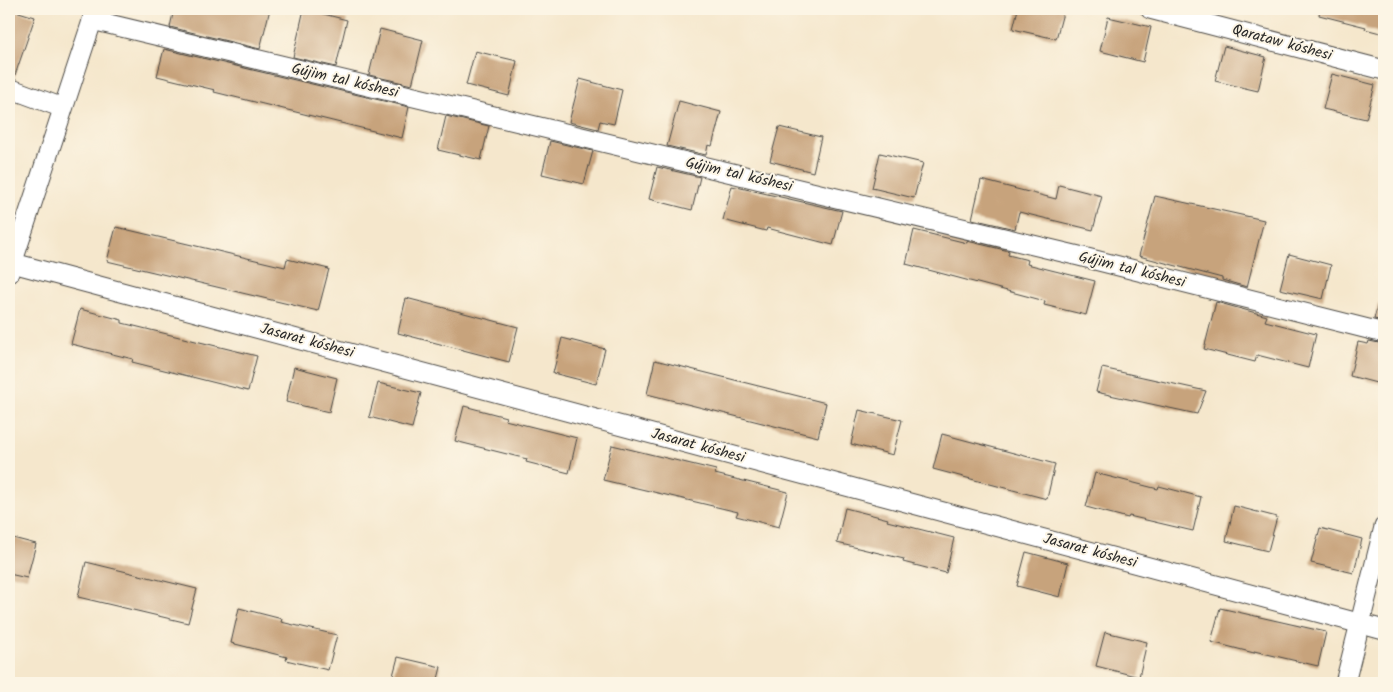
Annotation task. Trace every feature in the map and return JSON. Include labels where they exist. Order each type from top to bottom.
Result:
[{"type":"street","name":"Qarataw kóshesi","points":[[1150,9],[1384,70]]},
{"type":"street","points":[[11,268],[94,15]]},
{"type":"street","name":"Gújim tal kóshesi","points":[[94,15],[1384,333]]},
{"type":"street","points":[[9,88],[63,108]]},
{"type":"street","name":"Jasarat kóshesi","points":[[11,268],[1384,630]]},
{"type":"street","points":[[1345,683],[1384,527]]},
{"type":"building","points":[[9,9],[35,17],[14,78],[9,77]]},
{"type":"building","points":[[174,9],[270,9],[260,49],[170,27]]},
{"type":"building","points":[[304,9],[347,20],[336,67],[293,57]]},
{"type":"building","points":[[1018,9],[1064,9],[1056,39],[1013,29]]},
{"type":"building","points":[[1320,9],[1384,9],[1384,34],[1365,29],[1366,27],[1319,15]]},
{"type":"building","points":[[1108,17],[1151,27],[1143,62],[1100,51]]},
{"type":"building","points":[[380,29],[423,40],[412,85],[369,75]]},
{"type":"building","points":[[1224,46],[1266,57],[1258,91],[1215,81]]},
{"type":"building","points":[[164,49],[409,107],[402,138],[214,92],[215,90],[157,76]]},
{"type":"building","points":[[475,51],[517,61],[509,96],[466,85]]},
{"type":"building","points":[[1332,74],[1375,85],[1366,119],[1323,109]]},
{"type":"building","points":[[580,79],[622,90],[614,124],[600,121],[598,129],[569,122]]},
{"type":"building","points":[[679,101],[721,112],[712,146],[708,145],[706,155],[667,146]]},
{"type":"building","points":[[446,116],[489,126],[481,160],[438,150]]},
{"type":"building","points":[[779,127],[821,137],[813,172],[770,161]]},
{"type":"building","points":[[550,141],[593,151],[584,184],[542,174]]},
{"type":"building","points":[[880,153],[923,163],[914,198],[872,188]]},
{"type":"building","points":[[657,167],[700,177],[692,210],[649,199]]},
{"type":"building","points":[[981,180],[1056,199],[1059,185],[1102,196],[1093,230],[1019,212],[1015,229],[972,219]]},
{"type":"building","points":[[732,186],[842,211],[833,245],[767,228],[766,231],[723,220]]},
{"type":"building","points":[[1155,196],[1264,220],[1247,287],[1222,280],[1222,278],[1139,256]]},
{"type":"building","points":[[116,227],[285,267],[287,259],[329,269],[318,311],[107,261]]},
{"type":"building","points":[[914,230],[1009,251],[1008,255],[1028,260],[1027,264],[1095,281],[1086,315],[1044,305],[1045,301],[906,264]]},
{"type":"building","points":[[1289,254],[1331,265],[1323,299],[1280,289]]},
{"type":"building","points":[[406,298],[518,327],[509,362],[398,333]]},
{"type":"building","points":[[1216,302],[1267,316],[1265,321],[1316,334],[1308,368],[1257,355],[1255,362],[1204,349]]},
{"type":"building","points":[[1378,304],[1384,305],[1384,321],[1374,319]]},
{"type":"building","points":[[80,309],[122,320],[122,323],[257,356],[248,391],[132,362],[133,359],[71,344]]},
{"type":"building","points":[[562,338],[605,349],[596,384],[553,373]]},
{"type":"building","points":[[1369,341],[1384,344],[1384,385],[1350,376],[1358,342],[1368,344]]},
{"type":"building","points":[[655,360],[826,403],[818,437],[647,394]]},
{"type":"building","points":[[294,367],[337,378],[329,412],[286,402]]},
{"type":"building","points":[[1102,368],[1206,391],[1197,414],[1096,392]]},
{"type":"building","points":[[378,383],[421,393],[412,428],[369,417]]},
{"type":"building","points":[[464,406],[506,417],[505,420],[577,438],[569,473],[526,462],[527,459],[455,441]]},
{"type":"building","points":[[859,410],[902,420],[893,455],[851,444]]},
{"type":"building","points":[[942,434],[1055,464],[1047,499],[933,469]]},
{"type":"building","points":[[612,445],[716,470],[715,474],[788,492],[779,527],[736,516],[738,512],[603,480]]},
{"type":"building","points":[[1095,473],[1158,489],[1159,486],[1201,497],[1193,531],[1129,516],[1128,518],[1086,507]]},
{"type":"building","points":[[1234,506],[1277,517],[1268,551],[1226,541]]},
{"type":"building","points":[[845,508],[954,538],[946,573],[903,562],[904,559],[837,543]]},
{"type":"building","points":[[1320,528],[1362,539],[1354,573],[1311,563]]},
{"type":"building","points":[[9,537],[36,544],[27,578],[9,574]]},
{"type":"building","points":[[1026,552],[1068,563],[1060,597],[1017,586]]},
{"type":"building","points":[[86,562],[197,589],[188,623],[78,597]]},
{"type":"building","points":[[239,608],[282,619],[281,622],[337,635],[328,670],[286,660],[287,657],[231,643]]},
{"type":"building","points":[[1220,608],[1326,632],[1318,666],[1211,642]]},
{"type":"building","points":[[1105,632],[1147,642],[1139,677],[1096,666]]},
{"type":"building","points":[[398,657],[441,667],[437,683],[391,683]]}]
